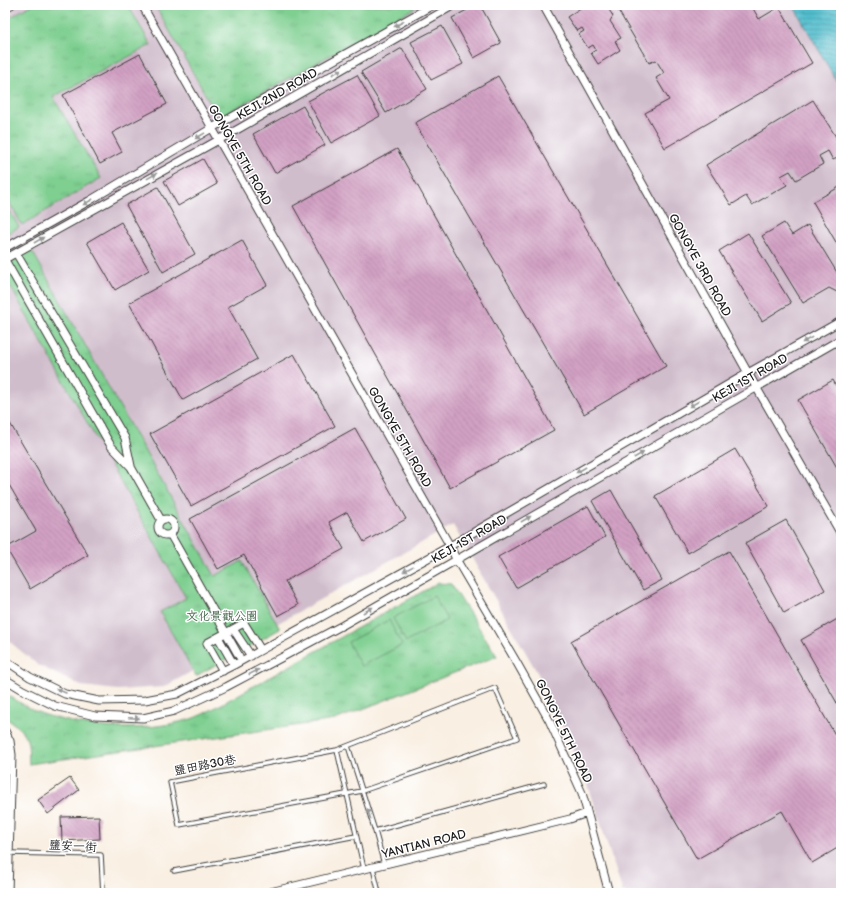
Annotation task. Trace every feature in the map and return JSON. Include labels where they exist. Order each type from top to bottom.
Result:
[{"type":"street","points":[[5,8],[11,5]]},
{"type":"street","name":"GONGYE 5TH ROAD","points":[[142,5],[549,720],[582,793],[609,893]]},
{"type":"street","name":"KEJI 2ND ROAD","points":[[5,248],[89,201],[212,128],[433,5]]},
{"type":"street","name":"KEJI 2ND ROAD","points":[[5,259],[218,140],[454,5]]},
{"type":"street","name":"GONGYE 3RD ROAD","points":[[542,5],[748,373],[841,534]]},
{"type":"street","points":[[16,253],[124,438],[131,467]]},
{"type":"street","points":[[5,259],[111,446],[131,467],[161,520]]},
{"type":"street","name":"KEJI 1ST ROAD","points":[[5,660],[30,677],[65,694],[99,700],[145,700],[177,694],[251,656],[450,546],[748,373],[841,321]]},
{"type":"street","name":"KEJI 1ST ROAD","points":[[5,679],[55,706],[95,716],[143,718],[174,711],[226,687],[336,628],[841,339]]},
{"type":"street","points":[[169,519],[173,523],[173,530],[170,534],[164,535],[158,530],[158,524],[161,520],[169,519]]},
{"type":"street","points":[[170,534],[239,656]]},
{"type":"street","points":[[223,671],[208,644],[244,622],[261,650]]},
{"type":"street","points":[[233,629],[251,656]]},
{"type":"street","points":[[218,637],[234,665]]},
{"type":"street","points":[[5,731],[10,741],[12,755],[8,893]]},
{"type":"street","name":"YANTIAN ROAD","points":[[268,893],[570,819],[587,813]]},
{"type":"lane","name":"鹽田路30巷","points":[[495,688],[517,738],[362,791],[179,825],[170,782],[336,750],[495,688]]},
{"type":"lane","points":[[348,746],[375,831],[384,865]]},
{"type":"lane","points":[[336,750],[364,870]]},
{"type":"lane","points":[[375,831],[544,784]]},
{"type":"lane","points":[[174,871],[356,836]]},
{"type":"lane","name":"鹽安一街","points":[[8,853],[101,855],[103,893]]},
{"type":"lane","points":[[373,868],[379,893]]},
{"type":"shaded area","points":[[5,5],[841,5],[841,893],[623,893],[585,775],[542,681],[453,525],[164,687],[118,690],[81,686],[38,665],[5,638]]},
{"type":"green space","points":[[31,5],[128,5],[151,45],[53,97],[101,178],[22,225],[5,195],[5,20]]},
{"type":"green space","points":[[156,5],[420,5],[223,115],[214,110]]},
{"type":"green space","points":[[5,203],[19,227],[5,235]]},
{"type":"green space","name":"文化景觀公園","points":[[31,249],[215,576],[242,561],[280,629],[196,676],[160,612],[186,598],[5,277],[5,264]]},
{"type":"green space","points":[[438,583],[451,584],[497,656],[335,720],[29,764],[28,744],[25,736],[16,725],[5,718],[5,694],[38,712],[79,724],[116,728],[135,728],[191,719],[215,708]]},
{"type":"green space","points":[[434,596],[447,620],[406,642],[393,618]]},
{"type":"green space","points":[[389,620],[402,645],[361,666],[348,642]]},
{"type":"water","points":[[793,5],[838,5],[841,10],[841,89]]},
{"type":"building","points":[[476,5],[480,5],[501,43],[474,58],[452,18]]},
{"type":"building","points":[[585,5],[606,5],[613,16],[610,21],[621,38],[615,41],[620,50],[598,64],[591,53],[596,50],[593,45],[588,48],[579,34],[584,31],[582,28],[577,31],[567,17]]},
{"type":"building","points":[[615,5],[751,5],[759,19],[779,7],[812,63],[665,148],[645,113],[669,100],[656,78],[664,73],[656,60],[649,63]]},
{"type":"building","points":[[442,26],[463,64],[431,80],[411,42]]},
{"type":"building","points":[[402,48],[427,89],[386,113],[361,72]]},
{"type":"building","points":[[140,54],[167,104],[112,133],[122,152],[100,164],[63,95]]},
{"type":"building","points":[[357,75],[380,116],[331,143],[308,101]]},
{"type":"building","points":[[498,76],[666,366],[584,414],[415,123]]},
{"type":"building","points":[[813,100],[841,145],[841,156],[833,160],[828,151],[819,156],[823,164],[796,180],[790,171],[781,176],[787,185],[752,205],[746,196],[731,205],[706,165]]},
{"type":"building","points":[[303,106],[325,145],[275,173],[253,134]]},
{"type":"building","points":[[397,149],[554,430],[450,488],[293,206]]},
{"type":"building","points":[[203,159],[217,184],[178,206],[164,181]]},
{"type":"building","points":[[841,186],[841,251],[813,202]]},
{"type":"building","points":[[158,187],[195,254],[163,272],[126,205]]},
{"type":"building","points":[[121,222],[149,270],[115,290],[87,242]]},
{"type":"building","points":[[784,223],[792,235],[808,225],[841,279],[841,289],[837,292],[829,288],[803,303],[762,236]]},
{"type":"building","points":[[748,233],[791,303],[762,321],[719,251]]},
{"type":"building","points":[[242,240],[267,285],[228,307],[257,359],[183,400],[129,303]]},
{"type":"building","points":[[294,354],[335,426],[191,506],[150,434]]},
{"type":"building","points":[[833,380],[841,395],[841,469],[839,471],[798,400]]},
{"type":"building","points":[[5,415],[88,555],[30,589],[6,548],[36,531],[5,478]]},
{"type":"building","points":[[355,428],[406,519],[364,542],[347,512],[329,522],[344,549],[285,581],[298,605],[278,616],[244,555],[218,569],[190,519]]},
{"type":"building","points":[[735,449],[769,506],[688,553],[655,496]]},
{"type":"building","points":[[611,490],[662,580],[643,590],[592,501]]},
{"type":"building","points":[[588,506],[605,537],[516,588],[498,557]]},
{"type":"building","points":[[786,520],[825,590],[784,613],[745,543]]},
{"type":"building","points":[[729,551],[841,745],[841,846],[812,863],[782,811],[697,859],[571,641]]},
{"type":"building","points":[[841,617],[841,710],[801,640]]},
{"type":"building","points":[[70,778],[79,790],[48,814],[38,800]]},
{"type":"building","points":[[99,816],[100,839],[62,841],[61,817]]}]
